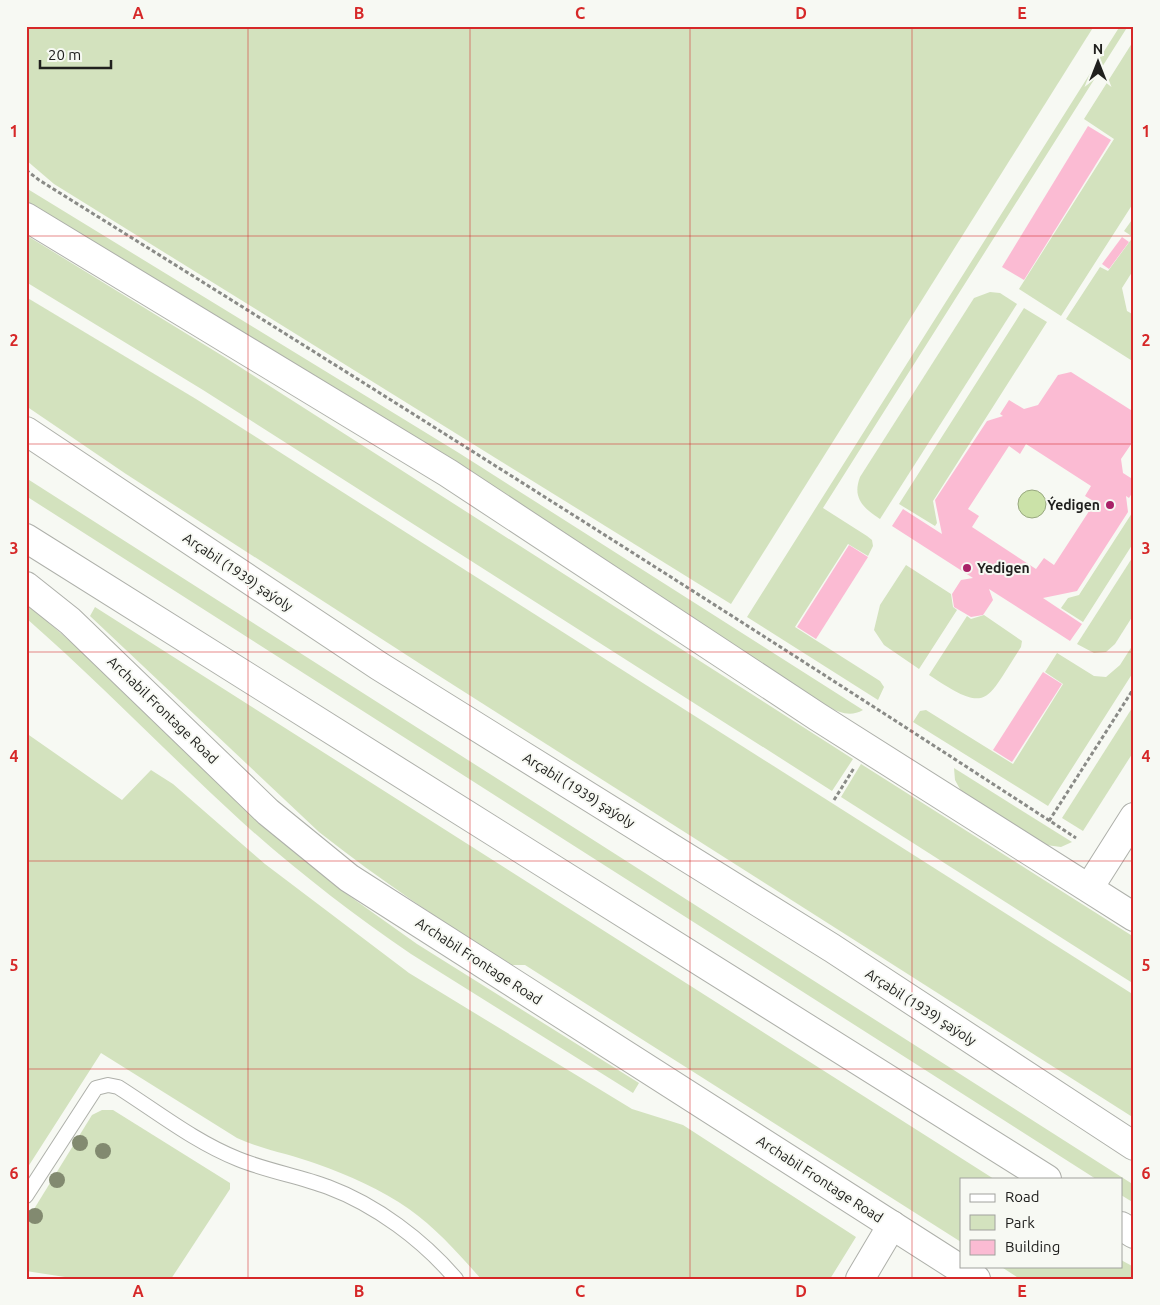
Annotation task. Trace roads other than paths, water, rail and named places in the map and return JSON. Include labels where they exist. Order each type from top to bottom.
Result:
[{"type":"street","points":[[26,217],[448,473],[867,747],[1134,917]]},
{"type":"street","name":"Arçabil (1939) şaýoly","points":[[26,431],[379,666],[832,948],[1134,1146]]},
{"type":"street","points":[[26,538],[1045,1178]]},
{"type":"street","name":"Archabil Frontage Road","points":[[26,586],[70,620],[268,812],[350,878],[976,1279]]},
{"type":"street","points":[[1088,888],[1134,817]]},
{"type":"street","points":[[860,1279],[892,1225]]},
{"type":"street","points":[[1122,1227],[1134,1234]]},
{"type":"lane","points":[[26,1196],[96,1088],[108,1085],[118,1087],[216,1149],[238,1159],[329,1187],[364,1204],[403,1229],[440,1259],[456,1279]]},
{"type":"place","name":"Ýedigen","points":[[1110,505]]},
{"type":"place","name":"Yedigen","points":[[967,568]]}]
